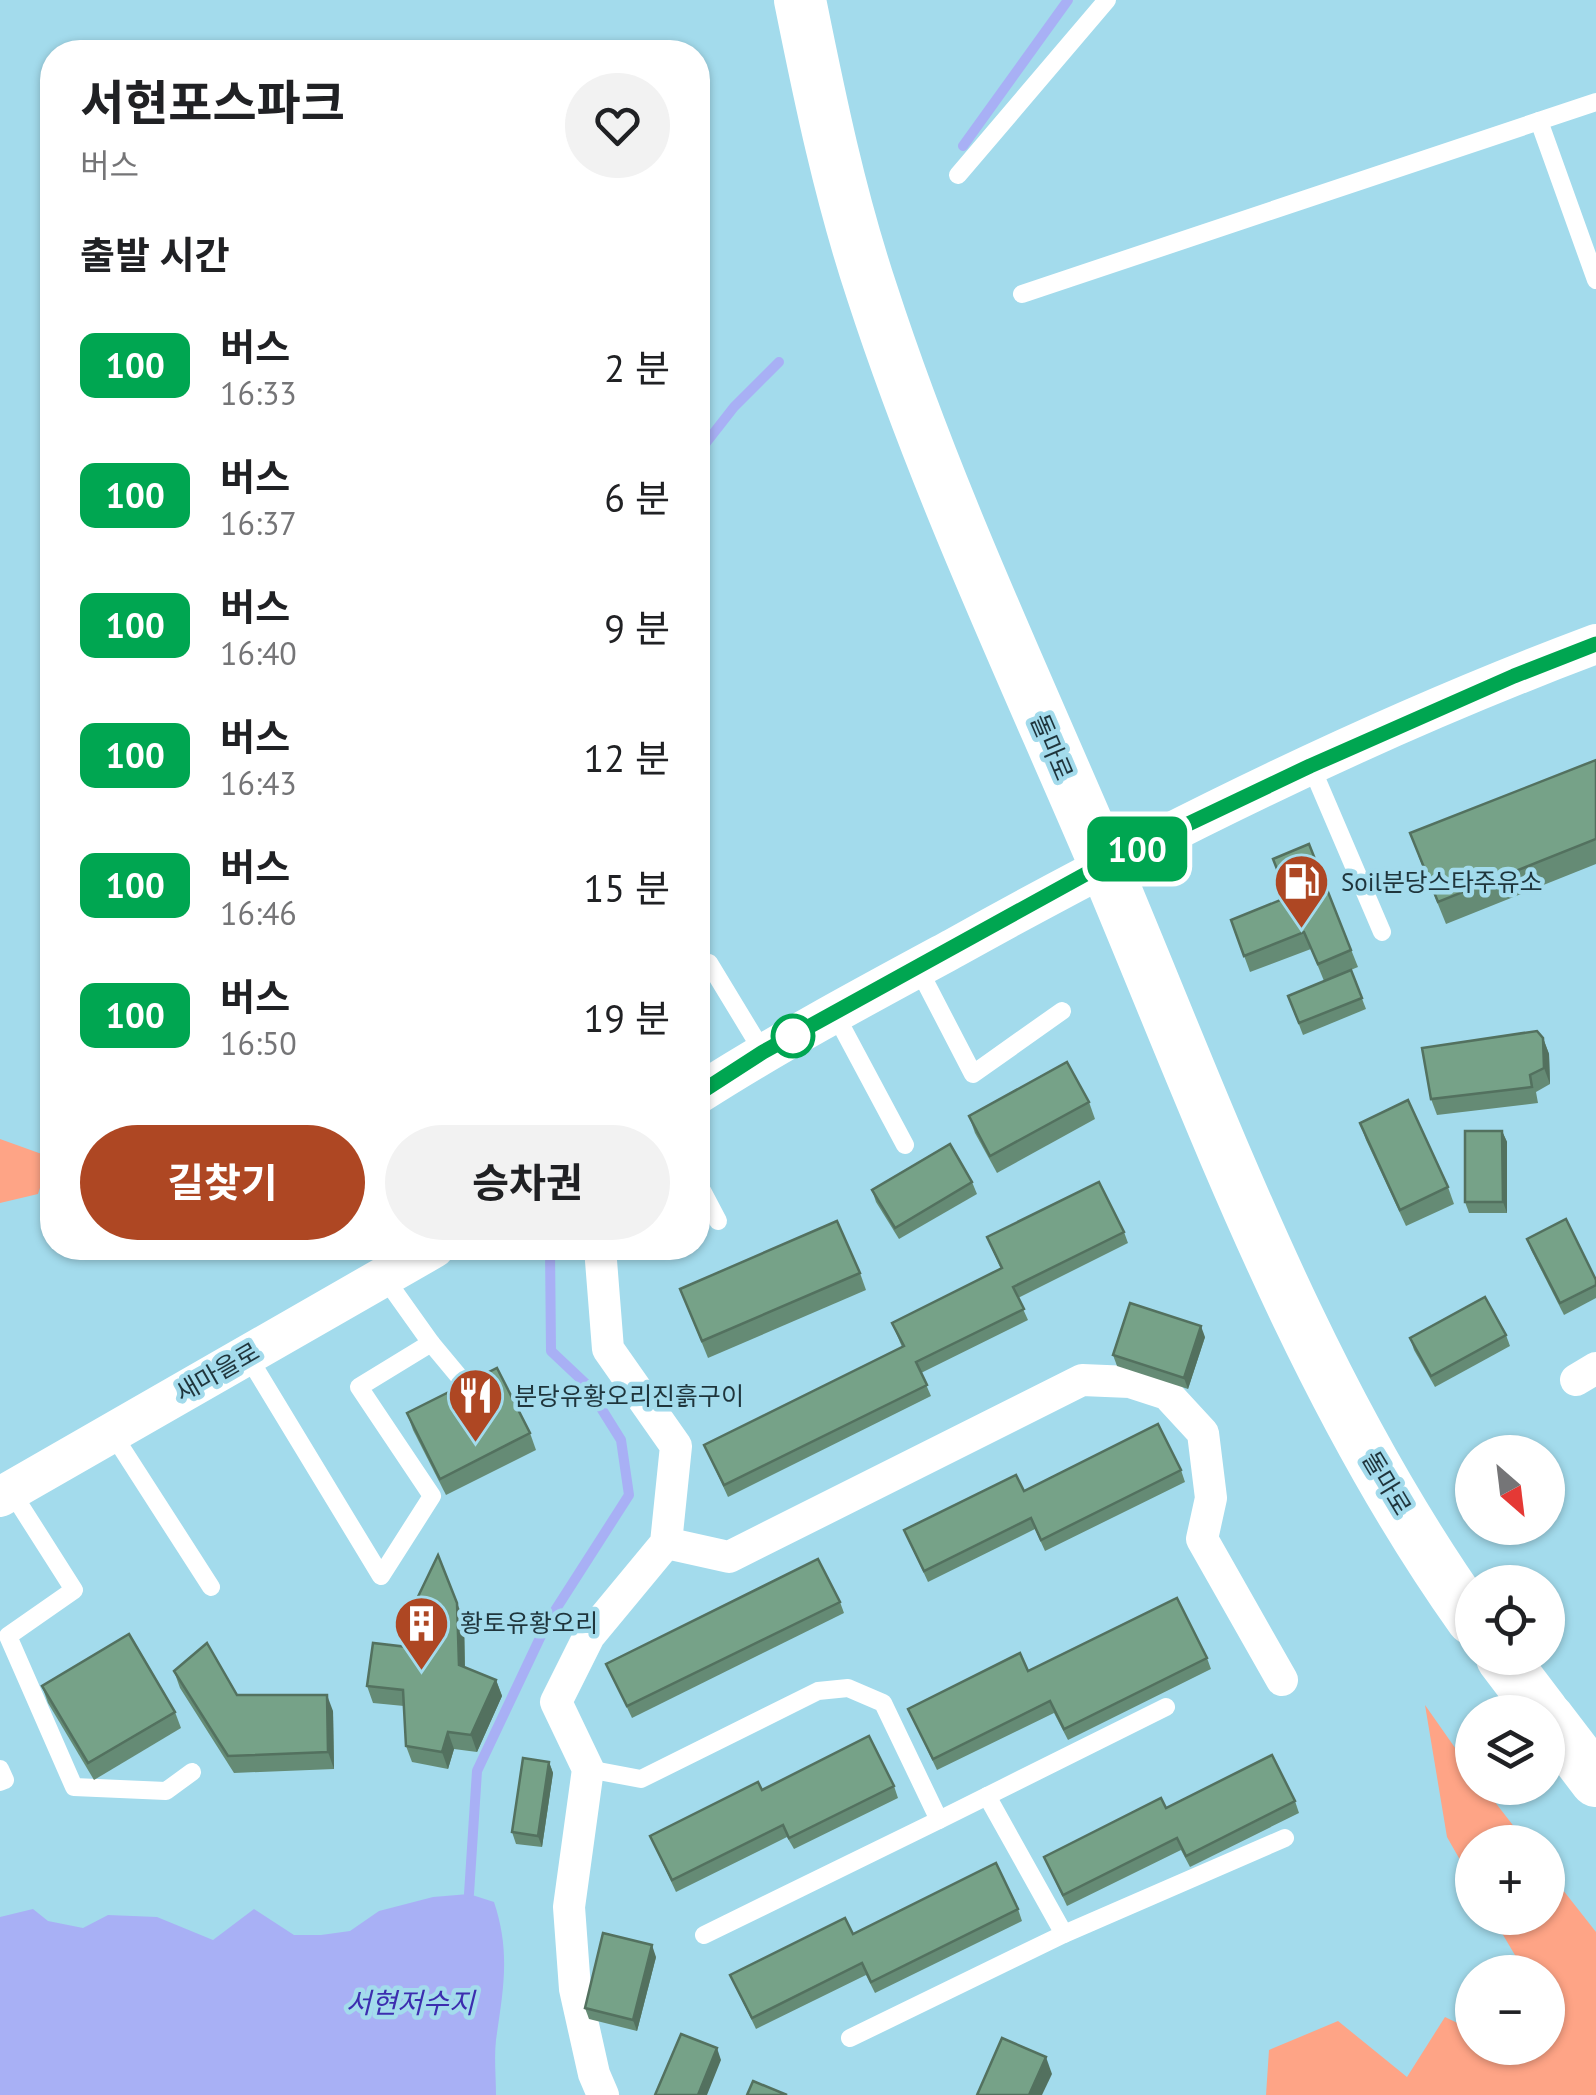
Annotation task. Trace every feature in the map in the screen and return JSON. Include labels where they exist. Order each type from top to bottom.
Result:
[{"type":"main road","name":"돌마로","points":[[800,0],[828,139],[847,210],[920,428],[977,574],[1104,864],[1226,1164],[1370,1456],[1455,1592]]},
{"type":"main road","points":[[1515,1675],[1531,1695]]},
{"type":"main road","points":[[1565,1740],[1596,1780]]},
{"type":"street","points":[[710,1086],[763,1052],[1104,864],[1310,766],[1514,676],[1596,645]]},
{"type":"street","name":"새마을로","points":[[5,1494],[414,1260]]},
{"type":"street","points":[[601,1260],[608,1348],[676,1446],[666,1543],[589,1636],[556,1702],[588,1769],[569,1908],[575,1989],[594,2074],[603,2095]]},
{"type":"street","points":[[666,1543],[729,1557],[1082,1380],[1130,1382],[1167,1394],[1203,1433],[1212,1498],[1202,1539],[1282,1680]]},
{"type":"lane","points":[[958,175],[1107,0]]},
{"type":"lane","points":[[1022,294],[1596,102]]},
{"type":"lane","points":[[1539,121],[1596,280]]},
{"type":"lane","points":[[1310,766],[1382,932]]},
{"type":"lane","points":[[710,965],[763,1052]]},
{"type":"lane","points":[[918,968],[973,1074],[1062,1011]]},
{"type":"lane","points":[[834,1013],[905,1145]]},
{"type":"lane","points":[[710,1206],[718,1221]]},
{"type":"lane","points":[[384,1278],[476,1398]]},
{"type":"lane","points":[[247,1354],[381,1576],[432,1496],[358,1387],[431,1343]]},
{"type":"lane","points":[[112,1432],[212,1587]]},
{"type":"lane","points":[[5,1494],[74,1590],[8,1636],[74,1787],[166,1791],[192,1772]]},
{"type":"lane","points":[[588,1769],[641,1779],[818,1691],[848,1688],[883,1703],[940,1820]]},
{"type":"lane","points":[[704,1935],[1166,1707]]},
{"type":"lane","points":[[0,1769],[5,1780],[0,1782]]},
{"type":"lane","points":[[987,1796],[1064,1934]]},
{"type":"lane","points":[[850,2038],[1064,1934],[1285,1838]]},
{"type":"shaded area","points":[[0,1139],[40,1153],[40,1188],[38,1194],[0,1203]]},
{"type":"shaded area","points":[[1425,1705],[1455,1748],[1455,1805],[1497,1805],[1513,1825],[1455,1825],[1455,1851],[1447,1837]]},
{"type":"shaded area","points":[[1565,1893],[1596,1932],[1596,2095],[1266,2095],[1269,2050],[1338,2021],[1407,2077],[1445,2017],[1455,2022],[1455,2065],[1565,2065],[1565,1955],[1515,1955],[1503,1935],[1565,1935]]},
{"type":"water","name":"서현저수지","points":[[469,1894],[494,1902],[502,1938],[504,1971],[495,2047],[496,2095],[0,2095],[0,1917],[33,1909],[48,1921],[83,1928],[108,1915],[157,1917],[213,1940],[254,1909],[294,1935],[321,1935],[350,1931],[379,1911],[433,1897]]},
{"type":"building","points":[[1596,760],[1596,839],[1438,902],[1410,833]]},
{"type":"building","points":[[1309,844],[1351,950],[1318,964],[1304,932],[1244,956],[1231,920],[1288,897],[1273,859]]},
{"type":"building","points":[[1351,970],[1362,998],[1299,1023],[1288,996]]},
{"type":"building","points":[[1537,1031],[1543,1038],[1544,1068],[1530,1075],[1532,1087],[1431,1099],[1422,1048]]},
{"type":"building","points":[[1067,1062],[1089,1102],[990,1156],[969,1116]]},
{"type":"building","points":[[1408,1100],[1448,1187],[1400,1210],[1360,1123]]},
{"type":"building","points":[[1465,1131],[1502,1131],[1503,1202],[1465,1202]]},
{"type":"building","points":[[950,1144],[972,1182],[895,1228],[872,1190]]},
{"type":"building","points":[[1099,1182],[1124,1232],[1013,1287],[1024,1309],[916,1362],[927,1385],[724,1485],[704,1445],[904,1346],[892,1323],[1002,1268],[987,1237]]},
{"type":"building","points":[[1566,1219],[1596,1285],[1560,1303],[1527,1239]]},
{"type":"building","points":[[837,1221],[860,1273],[702,1341],[680,1289]]},
{"type":"building","points":[[1485,1297],[1506,1335],[1431,1376],[1410,1338]]},
{"type":"building","points":[[1130,1303],[1201,1326],[1184,1378],[1113,1355]]},
{"type":"building","points":[[497,1368],[530,1433],[440,1479],[407,1413]]},
{"type":"building","points":[[1158,1424],[1181,1470],[1041,1540],[1031,1518],[924,1571],[904,1530],[1016,1475],[1024,1491]]},
{"type":"building","name":"황토유황오리","points":[[438,1555],[457,1603],[459,1665],[496,1680],[471,1735],[448,1732],[442,1752],[406,1746],[403,1690],[367,1686],[373,1643],[408,1647],[413,1607]]},
{"type":"building","points":[[818,1559],[840,1602],[627,1706],[606,1664]]},
{"type":"building","points":[[1177,1598],[1207,1658],[1064,1729],[1050,1701],[933,1759],[908,1709],[1020,1653],[1028,1671]]},
{"type":"building","points":[[129,1634],[175,1712],[88,1763],[42,1686]]},
{"type":"building","points":[[207,1643],[237,1695],[327,1695],[328,1752],[228,1756],[174,1671]]},
{"type":"building","points":[[869,1736],[894,1786],[789,1838],[783,1825],[672,1880],[650,1836],[758,1782],[762,1790]]},
{"type":"building","points":[[1272,1755],[1295,1801],[1186,1856],[1177,1838],[1063,1895],[1044,1857],[1161,1798],[1166,1808]]},
{"type":"building","points":[[523,1758],[549,1762],[538,1836],[512,1832]]},
{"type":"building","points":[[996,1863],[1018,1909],[871,1982],[862,1963],[752,2018],[730,1975],[845,1918],[853,1934]]},
{"type":"building","points":[[603,1933],[652,1945],[633,2020],[585,2008]]},
{"type":"building","points":[[681,2034],[717,2048],[698,2095],[655,2095]]},
{"type":"building","points":[[1002,2038],[1046,2057],[1029,2095],[977,2095]]},
{"type":"building","points":[[753,2081],[787,2095],[747,2095]]},
{"type":"waterway","points":[[963,146],[1068,0]]},
{"type":"waterway","points":[[710,438],[779,362]]},
{"type":"waterway","points":[[469,1894],[477,1771],[547,1623],[629,1495],[621,1440],[586,1384],[551,1351],[550,1260]]},
{"type":"bus line","name":"100","points":[[710,1086],[763,1052],[1104,864],[1310,766],[1596,644]]},
{"type":"place","name":"Soil분당스타주유소","points":[[1302,931]]},
{"type":"place","name":"분당유황오리진흙구이","points":[[475,1445]]},
{"type":"place","name":"황토유황오리","points":[[421,1672]]}]
